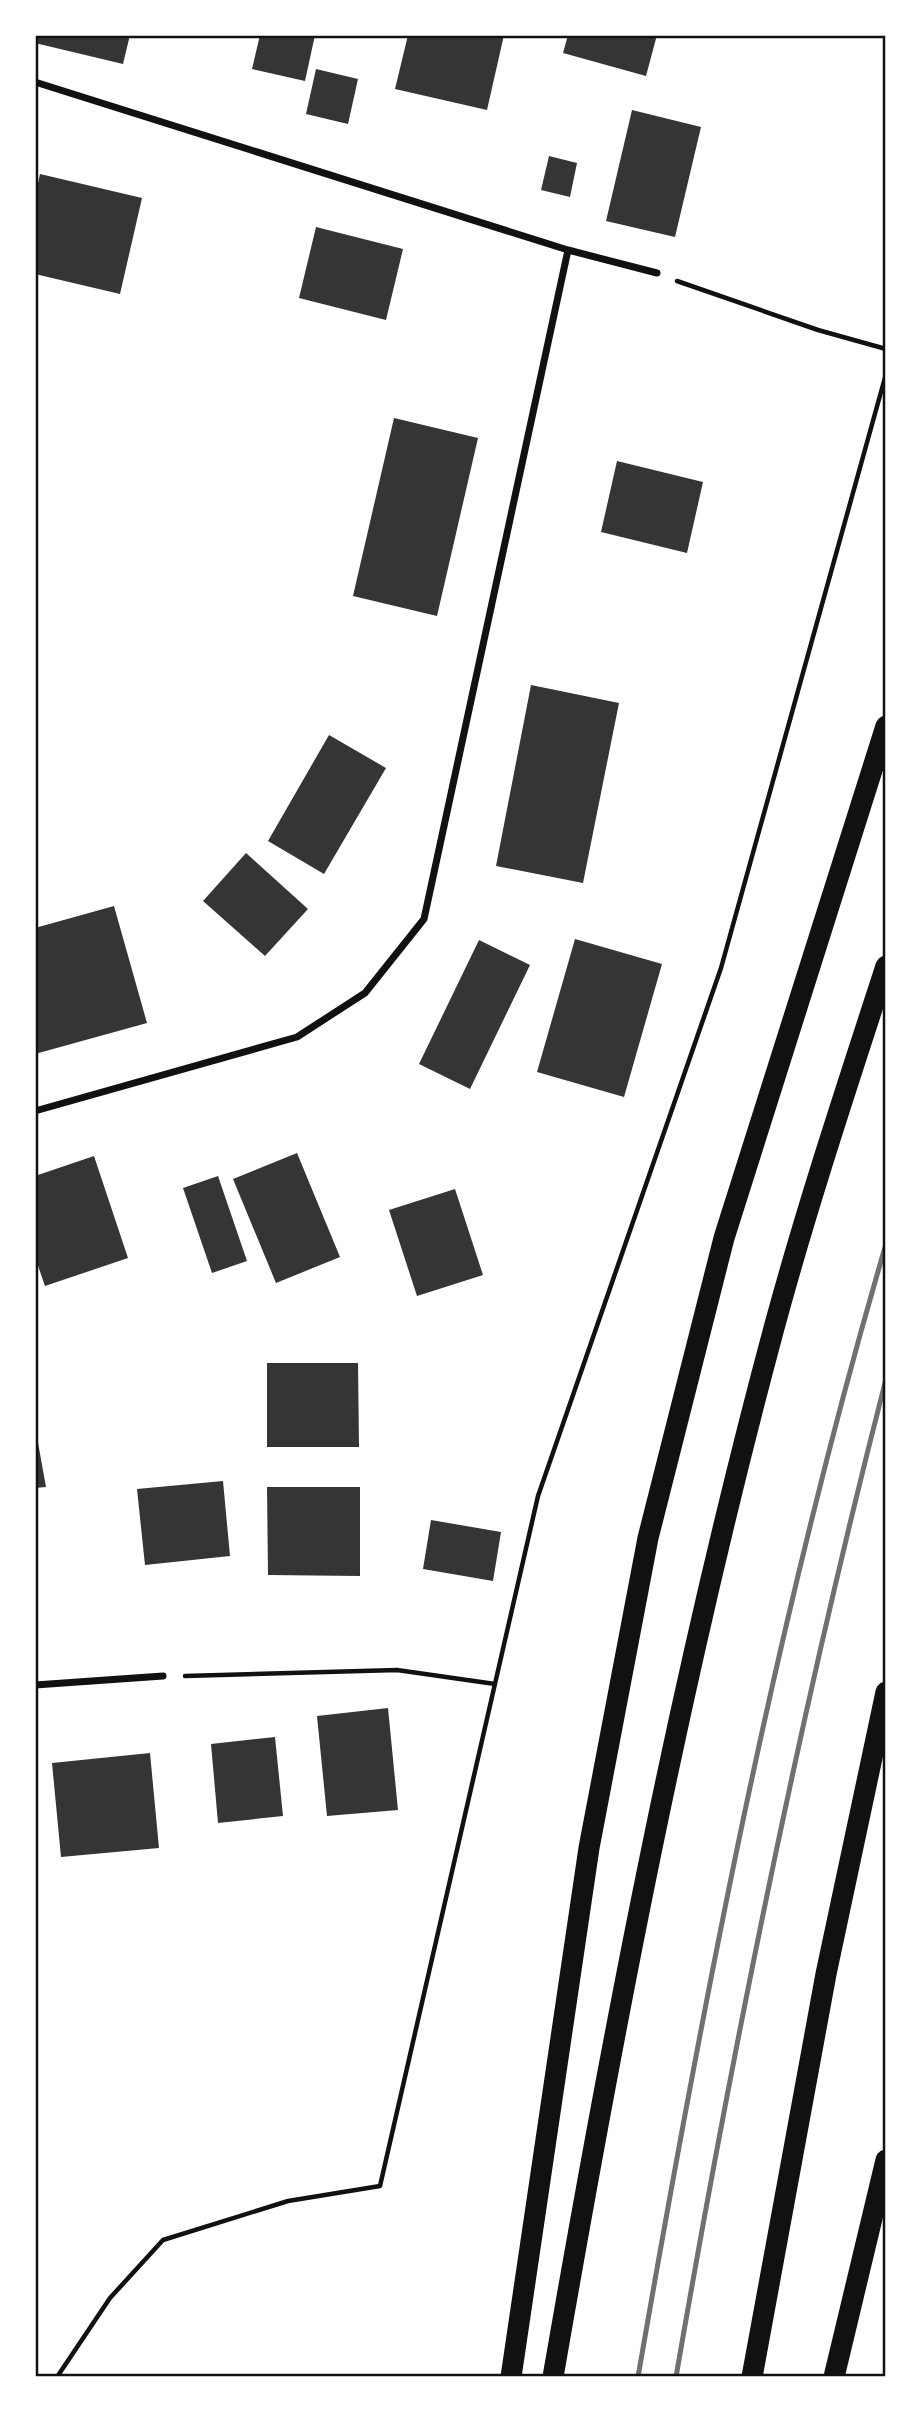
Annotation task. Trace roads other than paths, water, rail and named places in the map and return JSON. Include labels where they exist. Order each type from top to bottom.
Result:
[{"type":"highway","points":[[511,2377],[589,1848],[648,1538],[724,1238],[886,726]]},
{"type":"highway","points":[[553,2377],[596,2129],[634,1935],[717,1552],[775,1326],[886,966]]},
{"type":"highway","points":[[752,2377],[826,1974],[886,1692]]},
{"type":"highway","points":[[834,2377],[886,2160]]},
{"type":"street","points":[[35,82],[568,250],[657,273]]},
{"type":"street","points":[[35,1111],[297,1037],[365,993],[424,919],[568,250]]},
{"type":"street","points":[[35,1685],[163,1676]]},
{"type":"railway","points":[[638,2377],[689,2091],[777,1665],[847,1384],[886,1244]]},
{"type":"railway","points":[[676,2377],[721,2126],[797,1751],[886,1379]]}]
